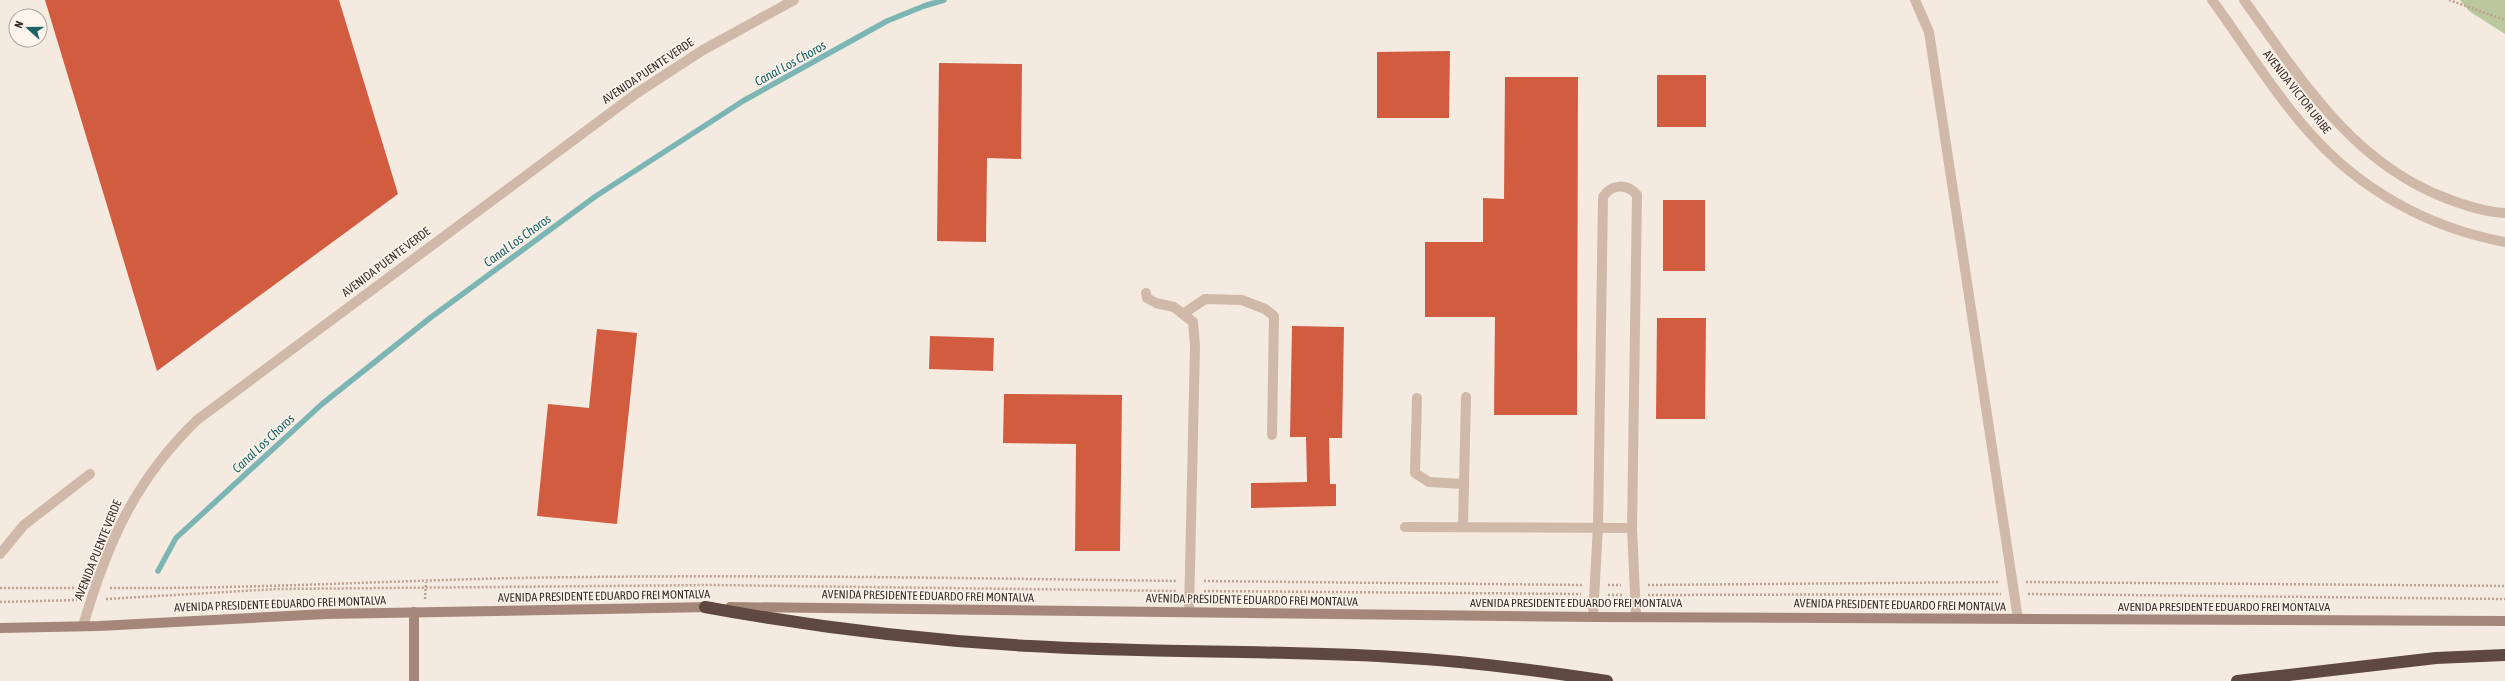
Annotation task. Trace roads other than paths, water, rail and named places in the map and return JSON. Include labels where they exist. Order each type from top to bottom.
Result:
[{"type":"highway","points":[[705,607],[829,628],[937,639],[1094,649],[1394,657],[1525,669],[1607,681]]},
{"type":"highway","points":[[2237,681],[2428,659],[2505,655]]},
{"type":"main road","name":"AVENIDA PRESIDENTE EDUARDO FREI MONTALVA","points":[[0,628],[83,626],[269,616],[705,607],[2018,620],[2505,621]]},
{"type":"main road","points":[[414,612],[414,681]]},
{"type":"street","name":"AVENIDA PUENTE VERDE","points":[[83,626],[94,588],[124,514],[135,494],[166,451],[197,420],[637,93],[703,50],[794,0]]},
{"type":"street","points":[[1915,0],[1929,32],[2018,620]]},
{"type":"street","name":"AVENIDA VICTOR URIBE","points":[[2212,0],[2308,131],[2346,169],[2368,185],[2411,211],[2458,231],[2505,242]]},
{"type":"street","name":"AVENIDA VICTOR URIBE","points":[[2244,0],[2318,102],[2336,123],[2372,156],[2410,182],[2431,193],[2477,208],[2505,213]]},
{"type":"street","points":[[1593,616],[1598,526],[1603,197],[1610,189],[1620,186],[1630,188],[1637,195],[1632,528],[1636,616]]},
{"type":"street","points":[[1146,293],[1147,298],[1156,303],[1174,306],[1193,322],[1195,346],[1189,612]]},
{"type":"street","points":[[1183,314],[1205,299],[1242,300],[1265,309],[1274,316],[1272,435]]},
{"type":"street","points":[[1463,527],[1462,484],[1466,397]]},
{"type":"street","points":[[1417,398],[1415,473],[1429,482],[1462,484]]},
{"type":"street","points":[[0,554],[24,525],[90,474]]},
{"type":"street","points":[[1406,527],[1598,526],[1632,528]]},
{"type":"waterway","name":"Canal Los Choros","points":[[158,571],[176,538],[322,404],[430,318],[596,196],[743,101],[887,21],[924,6],[944,0]]}]
